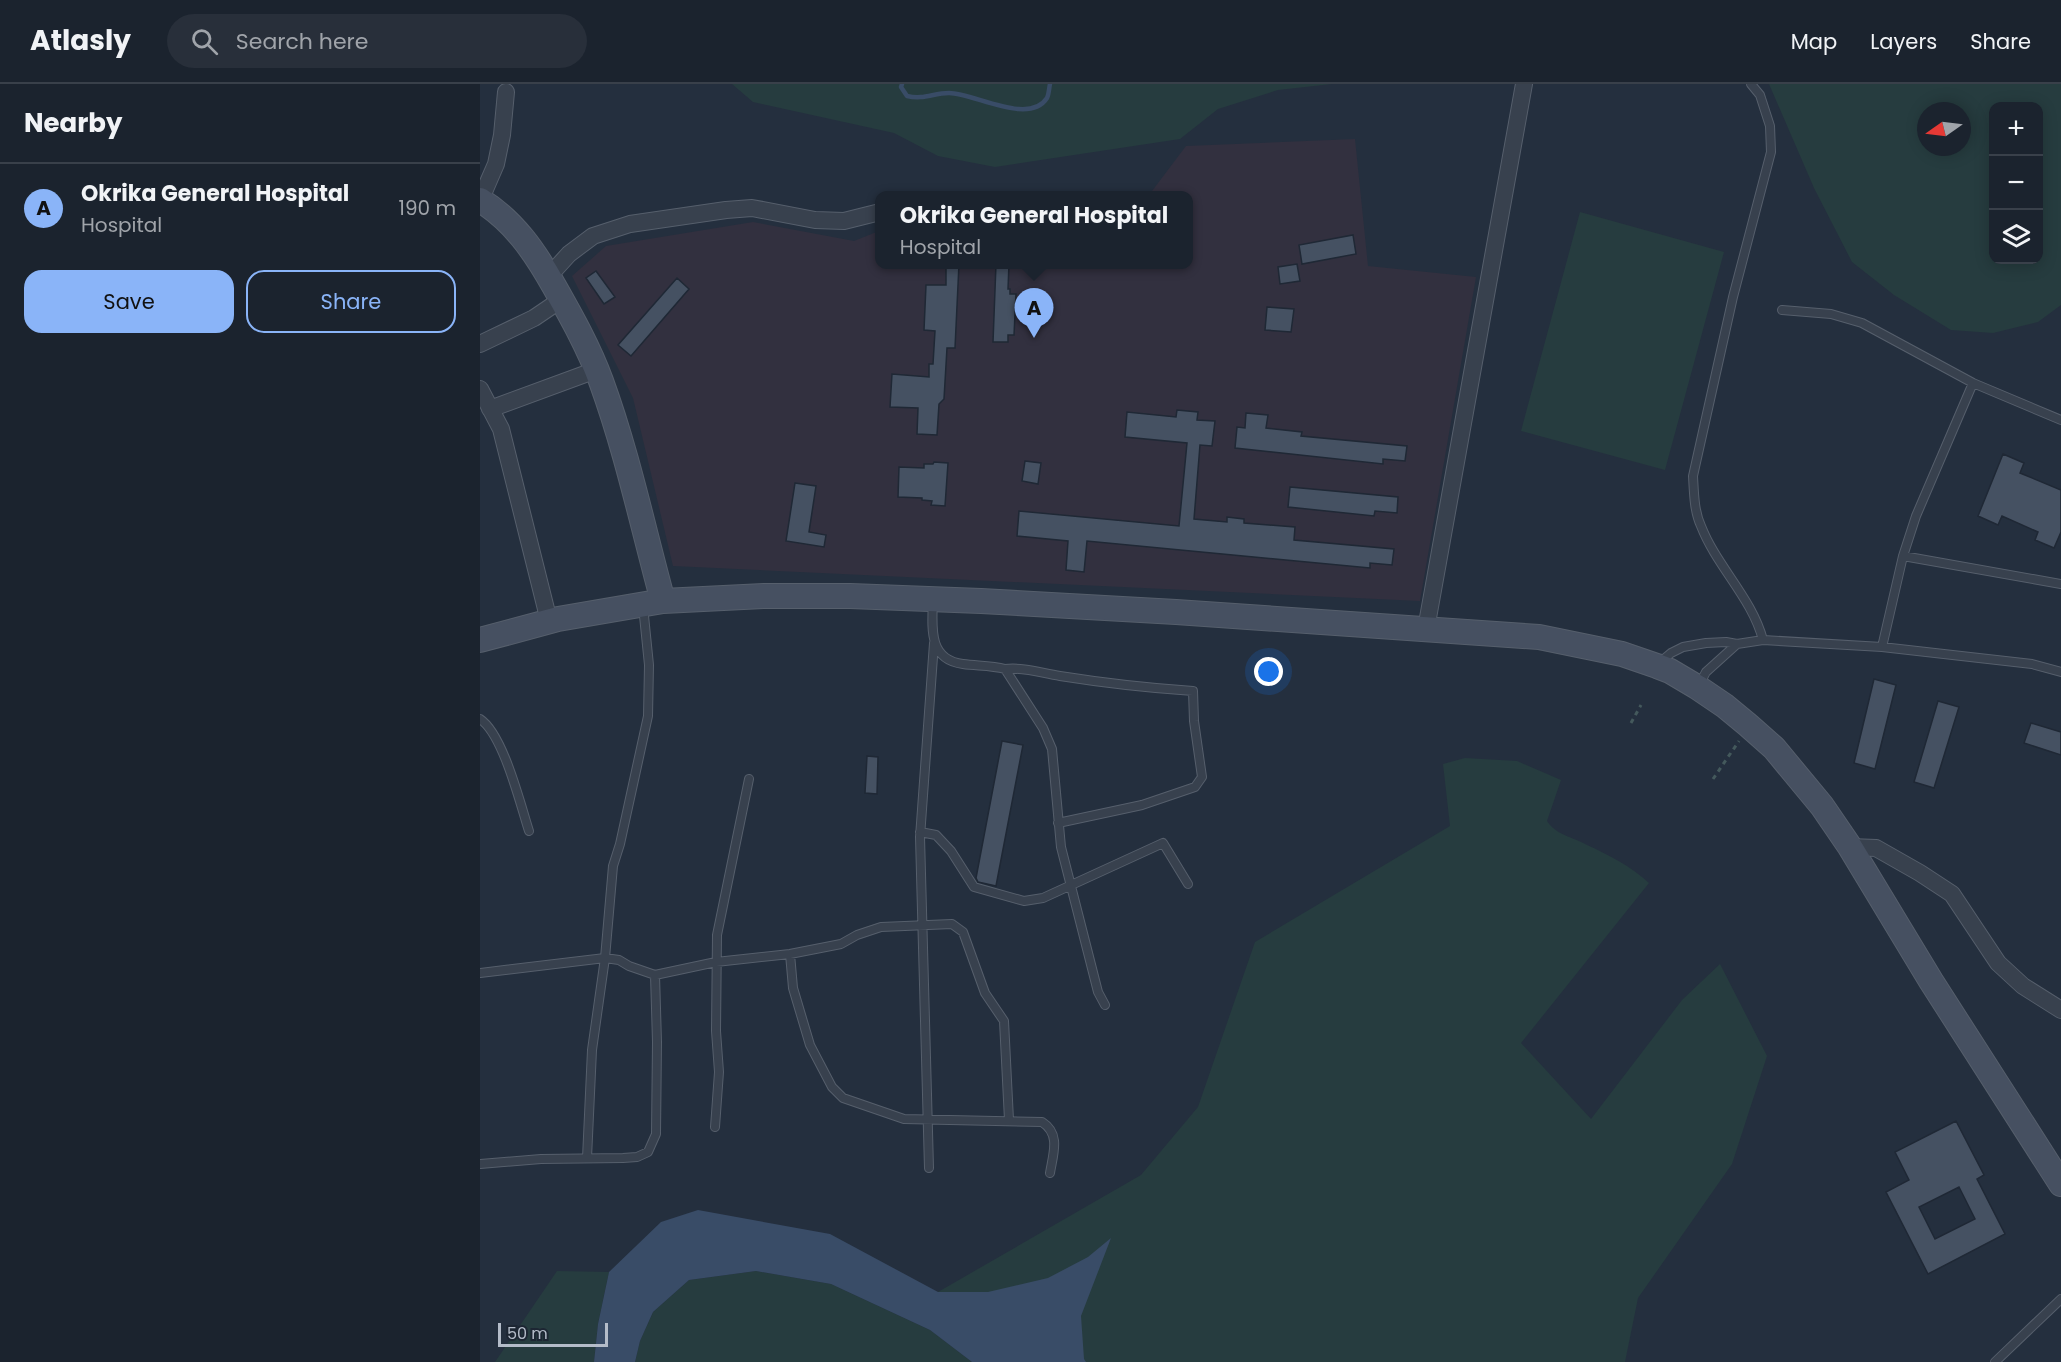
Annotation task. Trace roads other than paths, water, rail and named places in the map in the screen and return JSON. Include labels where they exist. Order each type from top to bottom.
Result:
[{"type":"street","points":[[1426,628],[1524,84]]},
{"type":"street","points":[[506,92],[502,135],[496,164],[480,201],[516,229],[540,261],[562,299],[596,370],[623,453],[653,603]]},
{"type":"street","points":[[549,276],[568,254],[593,236],[630,224],[752,208],[815,220],[844,221],[875,213]]},
{"type":"street","points":[[480,344],[534,318],[562,299]]},
{"type":"street","points":[[490,409],[596,370]]},
{"type":"street","points":[[480,389],[501,429],[549,621]]},
{"type":"street","points":[[480,640],[549,621],[653,603],[783,596],[850,596],[1164,611],[1539,637],[1622,654],[1657,666],[1670,671],[1725,706],[1774,748],[1822,806],[2061,1184]]},
{"type":"street","points":[[1850,847],[1876,848],[1952,894],[1998,963],[2023,986],[2061,1010]]},
{"type":"lane","points":[[1751,84],[1760,95],[1770,126],[1771,152],[1733,297],[1693,476],[1694,500],[1701,526],[1719,560],[1756,619],[1763,640]]},
{"type":"lane","points":[[1782,310],[1831,314],[1862,323],[1973,383],[2061,420]]},
{"type":"lane","points":[[1882,647],[1903,556],[1916,516],[1973,383]]},
{"type":"lane","points":[[1903,556],[2061,584]]},
{"type":"lane","points":[[929,1168],[920,832],[934,643],[933,600]]},
{"type":"lane","points":[[586,1158],[592,1050],[605,958],[613,866],[620,844],[648,716],[653,603]]},
{"type":"lane","points":[[1657,666],[1671,653],[1683,647],[1716,642],[1737,644],[1763,640],[1882,647],[2032,664],[2061,672]]},
{"type":"lane","points":[[934,643],[944,657],[960,664],[1005,669],[1017,667],[1059,676],[1193,692],[1194,720],[1202,777],[1196,787],[1142,805],[1058,823]]},
{"type":"lane","points":[[1697,687],[1706,672],[1737,644]]},
{"type":"lane","points":[[1005,669],[1043,728],[1052,749],[1061,847],[1098,992],[1105,1005]]},
{"type":"lane","points":[[480,719],[488,724],[510,770],[529,831]]},
{"type":"lane","points":[[715,1127],[719,1072],[716,1031],[717,935],[749,779]]},
{"type":"lane","points":[[920,832],[936,835],[951,851],[974,887],[1024,901],[1043,898],[1163,843],[1188,884]]},
{"type":"lane","points":[[480,972],[605,958],[618,960],[655,975],[716,963],[790,954],[841,944],[857,935],[881,927],[952,924],[963,932],[985,993],[1004,1021],[1010,1120]]},
{"type":"lane","points":[[790,954],[793,988],[810,1045],[832,1087],[843,1098],[904,1119],[1042,1122],[1050,1127],[1055,1138],[1050,1173]]},
{"type":"lane","points":[[480,1164],[637,1157],[648,1152],[656,1134],[655,975]]},
{"type":"lane","points":[[1995,1362],[2061,1299]]},
{"type":"water","points":[[698,1210],[830,1234],[938,1292],[988,1292],[1048,1278],[1088,1257],[1111,1238],[1081,1316],[1086,1362],[972,1362],[930,1330],[831,1284],[756,1271],[689,1280],[653,1312],[640,1341],[635,1362],[594,1362],[598,1324],[609,1272],[661,1222]]},
{"type":"waterway","points":[[902,84],[901,87],[907,96],[960,94],[1015,109],[1039,106],[1047,98],[1050,84]]},
{"type":"place","name":"Okrika General Hospital","points":[[1034,338]]}]
